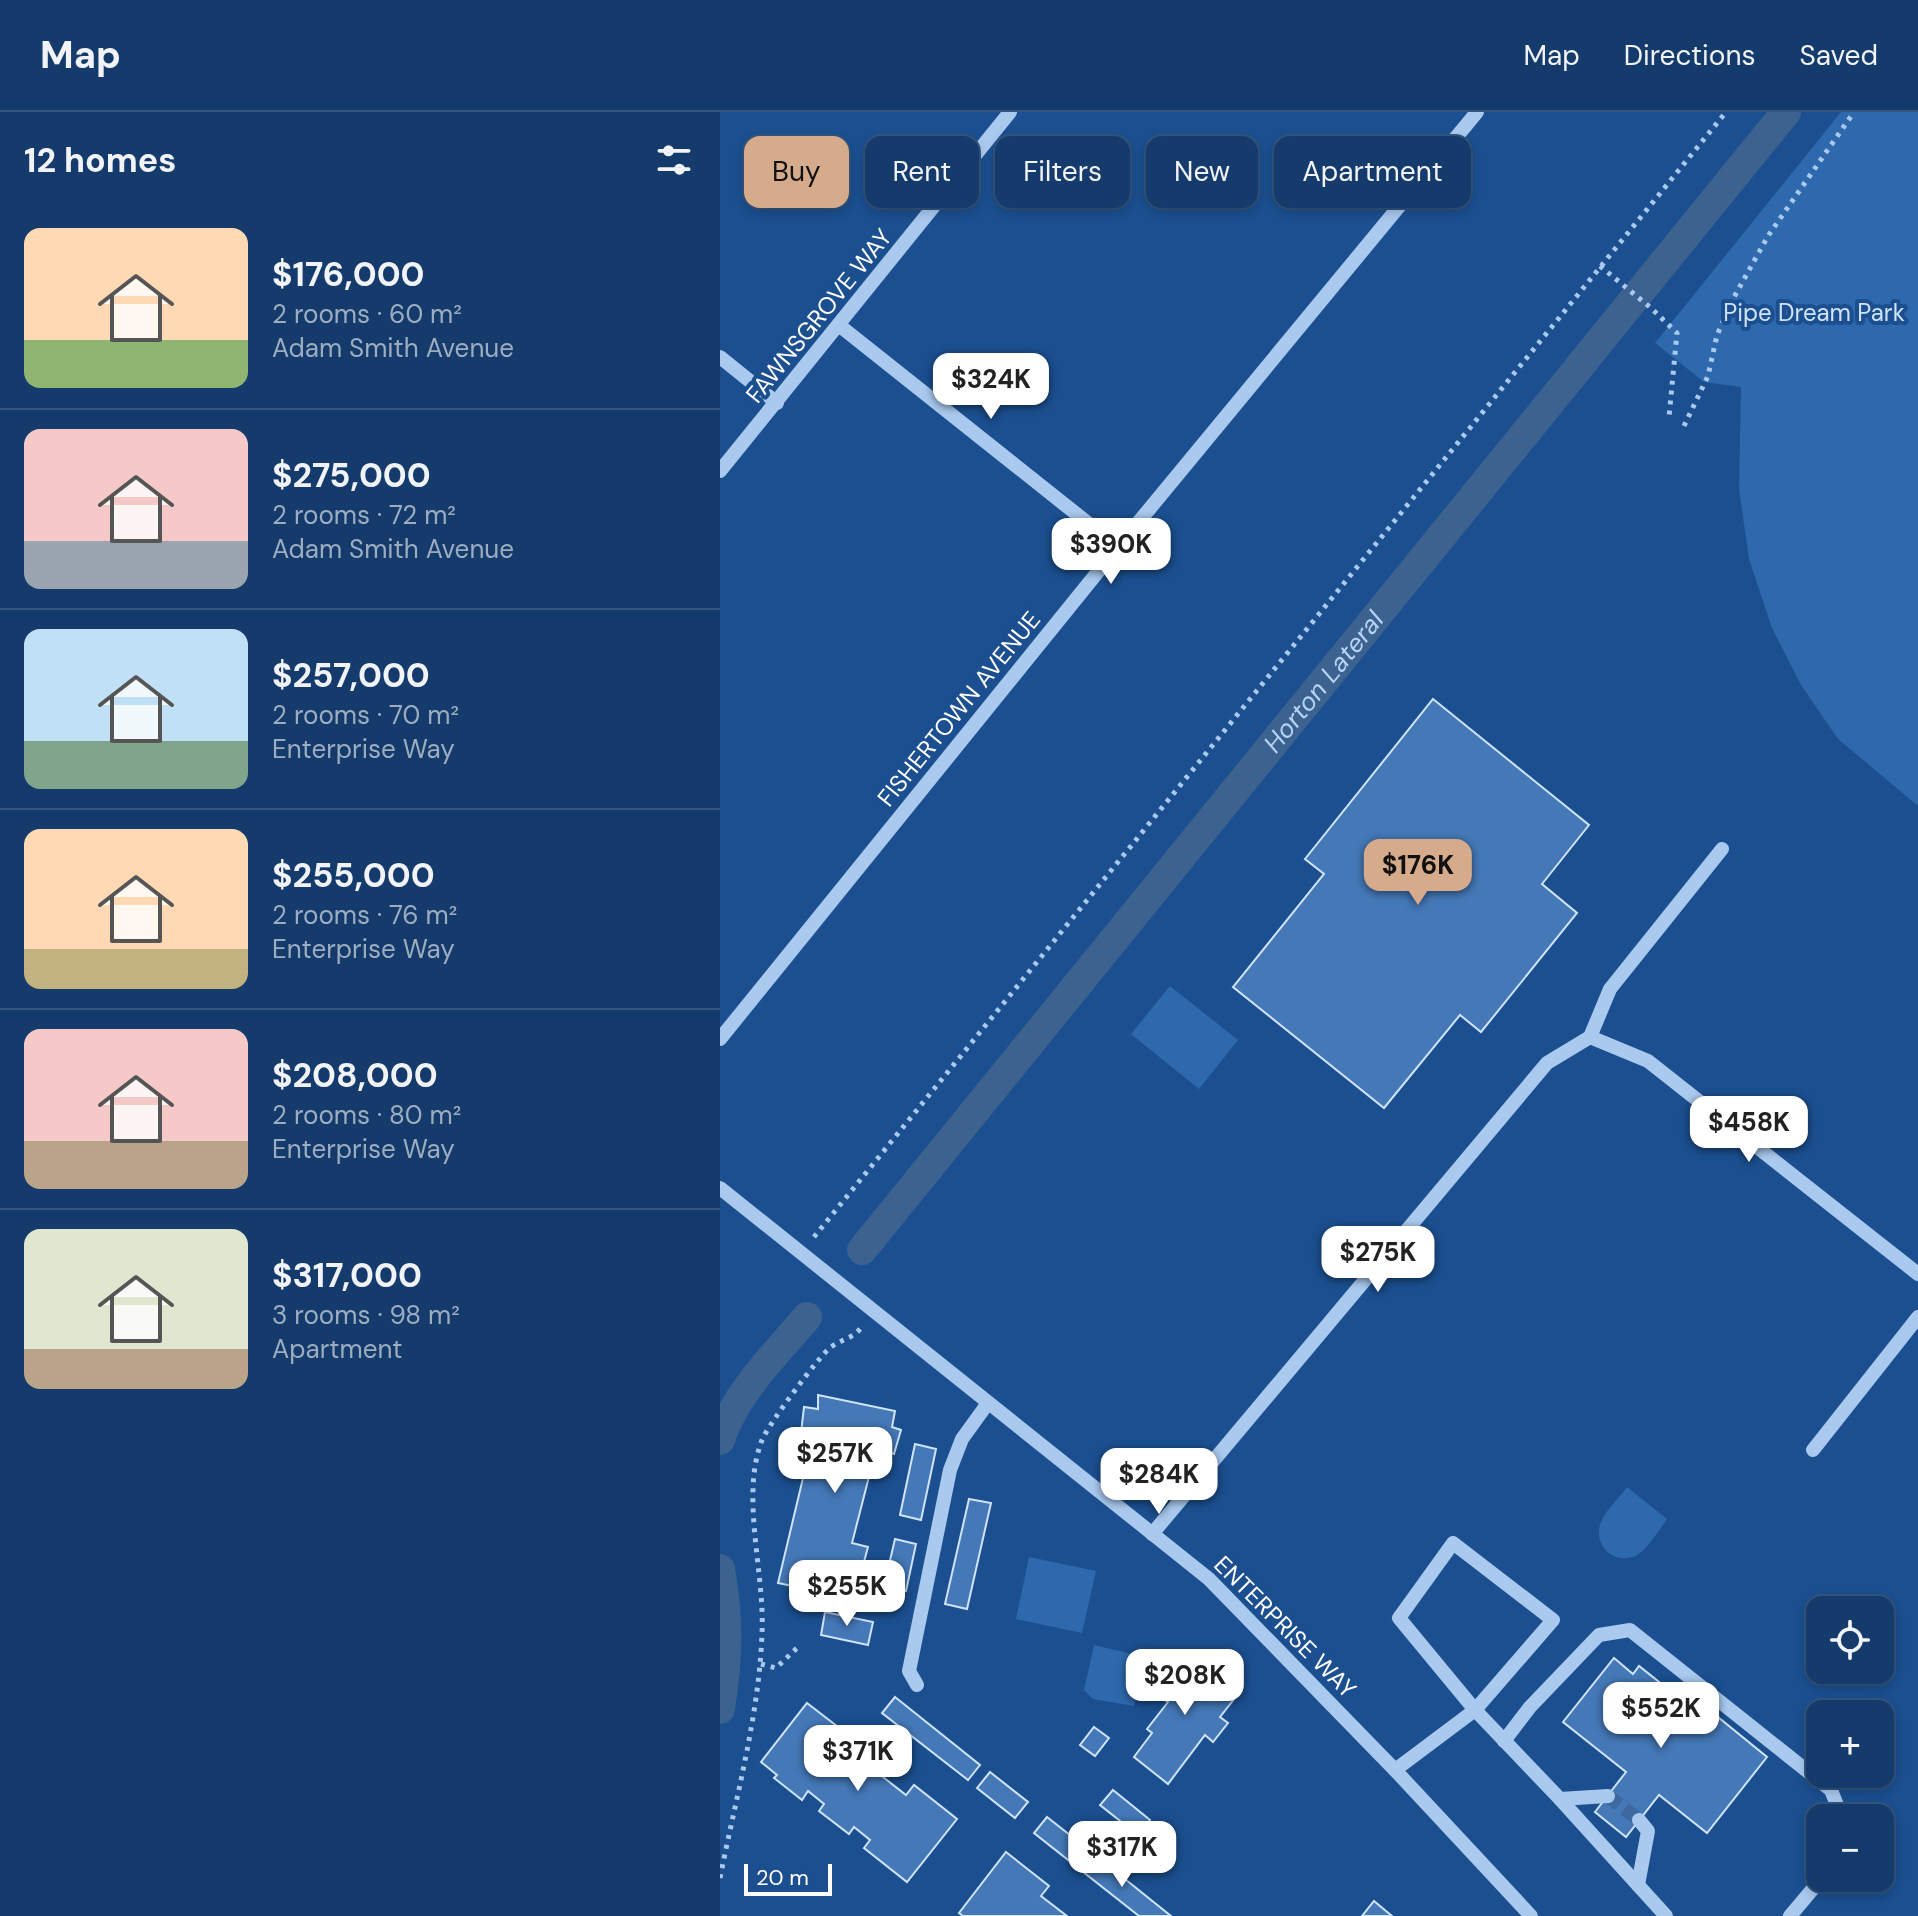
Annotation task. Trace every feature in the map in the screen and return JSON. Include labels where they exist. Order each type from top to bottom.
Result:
[{"type":"street","name":"FISHERTOWN AVENUE","points":[[720,1039],[1118,547],[1477,112]]},
{"type":"street","name":"FAWNSGROVE WAY","points":[[720,471],[840,326],[1004,114]]},
{"type":"street","points":[[840,326],[1118,547]]},
{"type":"street","points":[[720,357],[777,403]]},
{"type":"street","points":[[1152,1534],[1547,1063],[1590,1037],[1610,989],[1722,849]]},
{"type":"street","points":[[1590,1037],[1648,1061],[1918,1274]]},
{"type":"street","name":"ENTERPRISE WAY","points":[[720,1188],[1209,1579],[1395,1770],[1531,1916]]},
{"type":"street","points":[[1813,1450],[1918,1317]]},
{"type":"street","points":[[917,1685],[909,1671],[950,1470],[962,1439],[988,1403]]},
{"type":"street","points":[[1395,1770],[1475,1710],[1553,1620],[1453,1543],[1399,1618],[1475,1710],[1666,1916]]},
{"type":"street","points":[[1504,1741],[1530,1707],[1599,1635],[1630,1630],[1831,1790],[1836,1804]]},
{"type":"street","points":[[1560,1799],[1608,1796]]},
{"type":"street","points":[[1638,1885],[1648,1831],[1639,1820]]},
{"type":"street","points":[[1790,1916],[1810,1892]]},
{"type":"path","points":[[801,1253],[1726,112]]},
{"type":"path","points":[[1684,426],[1708,376],[1717,335],[1733,299],[1768,236],[1854,112]]},
{"type":"path","points":[[1600,266],[1677,333],[1669,417]]},
{"type":"path","points":[[720,1878],[756,1704],[761,1664],[763,1599],[754,1482],[756,1459],[763,1437],[775,1417],[830,1348],[854,1337],[874,1311]]},
{"type":"path","points":[[761,1664],[776,1668],[797,1648]]},
{"type":"green space","name":"Pipe Dream Park","points":[[1841,112],[1918,112],[1918,806],[1838,739],[1801,685],[1772,628],[1749,559],[1739,489],[1741,387],[1704,382],[1655,343]]},
{"type":"green space","points":[[1170,986],[1238,1040],[1199,1089],[1131,1034]]},
{"type":"green space","points":[[1627,1487],[1667,1519],[1644,1550],[1623,1558],[1615,1557],[1603,1547],[1599,1531],[1606,1513]]},
{"type":"green space","points":[[1029,1557],[1096,1571],[1082,1633],[1016,1619]]},
{"type":"green space","points":[[1094,1645],[1132,1654],[1144,1669],[1134,1706],[1093,1699],[1084,1690]]},
{"type":"building","points":[[1433,699],[1589,825],[1542,884],[1577,913],[1481,1032],[1460,1015],[1384,1108],[1233,987],[1324,874],[1305,859]]},
{"type":"building","points":[[818,1395],[895,1411],[892,1427],[901,1430],[894,1454],[884,1450],[880,1467],[872,1465],[852,1543],[868,1547],[854,1599],[778,1583],[813,1436],[801,1433],[804,1407],[818,1409]]},
{"type":"building","points":[[915,1444],[936,1449],[921,1520],[900,1515]]},
{"type":"building","points":[[969,1499],[991,1503],[967,1609],[945,1604]]},
{"type":"building","points":[[895,1539],[916,1544],[906,1591],[884,1586]]},
{"type":"building","points":[[825,1612],[873,1622],[868,1645],[821,1635]]},
{"type":"building","points":[[1188,1653],[1239,1693],[1220,1717],[1228,1723],[1213,1742],[1205,1735],[1168,1784],[1134,1757],[1152,1733],[1147,1729],[1168,1702],[1156,1694]]},
{"type":"building","points":[[1614,1658],[1633,1674],[1639,1666],[1702,1716],[1708,1709],[1767,1757],[1707,1833],[1659,1795],[1626,1837],[1595,1812],[1626,1772],[1563,1722]]},
{"type":"building","points":[[895,1697],[980,1765],[968,1780],[882,1713]]},
{"type":"building","points":[[807,1703],[851,1737],[843,1747],[866,1766],[872,1758],[888,1771],[883,1777],[906,1795],[914,1785],[957,1819],[907,1882],[864,1848],[870,1840],[854,1827],[849,1834],[819,1811],[824,1804],[808,1791],[802,1800],[774,1778],[777,1775],[761,1762]]},
{"type":"building","points":[[1094,1727],[1109,1738],[1095,1756],[1080,1745]]},
{"type":"building","points":[[990,1772],[1028,1802],[1015,1818],[977,1788]]},
{"type":"building","points":[[1113,1790],[1150,1820],[1138,1835],[1100,1805]]},
{"type":"building","points":[[1047,1817],[1085,1847],[1072,1863],[1034,1833]]},
{"type":"building","points":[[1006,1852],[1049,1886],[1041,1896],[1067,1916],[963,1916],[959,1913]]},
{"type":"building","points":[[1095,1855],[1171,1916],[1139,1916],[1082,1871]]},
{"type":"building","points":[[1374,1901],[1392,1916],[1362,1916]]},
{"type":"waterway","name":"Horton Lateral","points":[[862,1250],[1786,112]]},
{"type":"waterway","name":"Horton Lateral","points":[[720,1440],[746,1390],[807,1317]]},
{"type":"waterway","name":"Horton Lateral","points":[[720,1569],[726,1639],[720,1709]]},
{"type":"tunnel","points":[[1608,1796],[1639,1820]]}]
